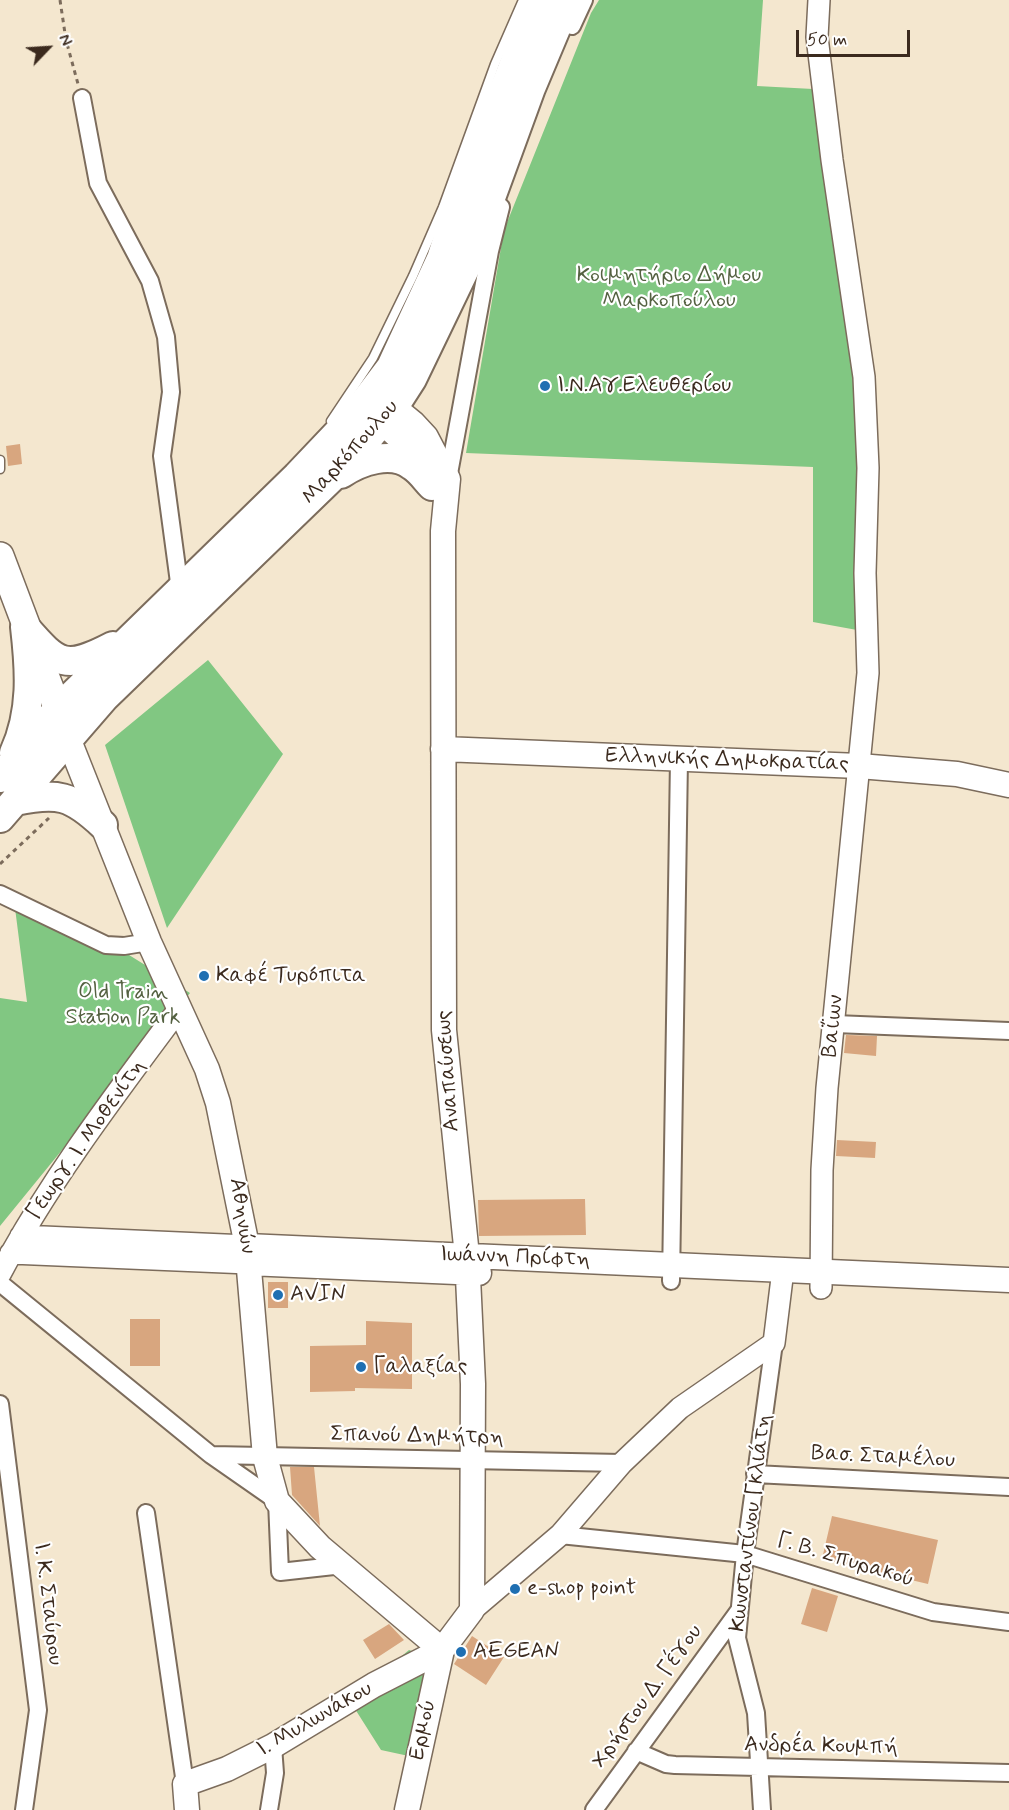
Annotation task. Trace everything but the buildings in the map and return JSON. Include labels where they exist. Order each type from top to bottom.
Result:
[{"type":"highway","name":"Μαρκόπουλου","points":[[379,406],[391,367],[433,279],[458,207],[539,0]]},
{"type":"highway","name":"Μαρκόπουλου","points":[[5,792],[68,738],[379,406],[412,379],[449,307],[531,88],[568,0]]},
{"type":"highway","points":[[306,485],[370,460],[389,457],[412,466],[440,483]]},
{"type":"highway","name":"Μαρκόπουλου","points":[[5,792],[57,710],[180,590],[306,485]]},
{"type":"highway","points":[[25,627],[47,652],[59,660],[69,662],[92,656],[132,635]]},
{"type":"highway","points":[[25,627],[29,665],[28,706],[5,792],[46,795],[69,800],[81,805],[103,825]]},
{"type":"main road","name":"Αναπαύσεως","points":[[379,406],[426,437],[440,483],[443,531],[444,1030],[467,1264],[473,1384],[472,1610]]},
{"type":"main road","points":[[0,556],[68,738]]},
{"type":"main road","name":"Αθηνών","points":[[68,738],[149,942],[207,1069],[218,1103],[236,1185],[247,1255],[265,1457],[277,1501],[308,1536],[442,1650]]},
{"type":"main road","name":"Ελληνικής Δημοκρατίας","points":[[443,749],[859,766],[957,774],[1009,784]]},
{"type":"main road","name":"Ιωάννη Πρίφτη","points":[[247,1255],[821,1280],[1009,1296]]},
{"type":"main road","name":"Ιωάννη Πρίφτη","points":[[467,1264],[570,1277],[671,1273]]},
{"type":"main road","name":"Ιωάννη Πρίφτη","points":[[821,1280],[1009,1280]]},
{"type":"main road","points":[[442,1650],[472,1610]]},
{"type":"main road","name":"Ι. Μυλωνάκου","points":[[185,1784],[228,1769],[273,1746],[374,1685],[442,1650]]},
{"type":"main road","name":"Ερμού","points":[[407,1810],[442,1650]]},
{"type":"main road","points":[[185,1784],[187,1810]]},
{"type":"street","points":[[440,483],[497,219],[548,80],[584,0]]},
{"type":"street","name":"Βαΐων","points":[[819,0],[817,37],[832,160],[864,377],[868,468],[866,573],[868,673],[827,1088],[822,1170],[821,1280]]},
{"type":"street","points":[[82,98],[98,183],[150,281],[165,337],[171,392],[162,456],[180,590]]},
{"type":"street","points":[[671,1273],[679,759]]},
{"type":"street","points":[[0,894],[106,945],[124,946],[149,942]]},
{"type":"street","name":"Γεωργ. Ι. Μοθενίτη","points":[[0,1274],[39,1205],[107,1106],[179,1009]]},
{"type":"street","points":[[835,1024],[1009,1031]]},
{"type":"street","name":"Ιωάννη Πρίφτη","points":[[16,1245],[247,1255]]},
{"type":"street","name":"Κωνσταντίνου Γκλιάτη","points":[[762,1810],[756,1713],[738,1646],[738,1612],[782,1278]]},
{"type":"street","points":[[0,1283],[211,1455],[277,1501],[279,1572],[343,1565]]},
{"type":"street","points":[[472,1610],[560,1535],[622,1463],[680,1408],[774,1343]]},
{"type":"street","name":"Ι. Κ. Σταύρου","points":[[0,1404],[38,1710],[24,1810]]},
{"type":"street","name":"Σπανού Δημήτρη","points":[[211,1455],[622,1463]]},
{"type":"street","name":"Βασ. Σταμέλου","points":[[755,1474],[1009,1487]]},
{"type":"street","points":[[146,1513],[185,1784]]},
{"type":"street","name":"Γ. Β. Σπυρακού","points":[[560,1535],[745,1554],[926,1610],[1009,1622]]},
{"type":"street","name":"Χρήστου Δ. Γέγου","points":[[594,1810],[738,1612]]},
{"type":"street","points":[[269,1810],[275,1773],[273,1746]]},
{"type":"street","name":"Ανδρέα Κουμπή","points":[[636,1751],[666,1764],[761,1769],[1009,1773]]},
{"type":"lane","points":[[329,426],[373,358],[413,276],[443,207],[495,64],[523,0]]},
{"type":"lane","points":[[306,485],[322,436]]},
{"type":"lane","points":[[0,460],[0,469]]},
{"type":"path","points":[[60,0],[66,40],[82,98]]},
{"type":"path","points":[[0,864],[69,800]]},
{"type":"green space","name":"Κοιμητήριο Δήμου Μαρκοπούλου","points":[[599,0],[763,0],[757,86],[813,89],[848,316],[860,471],[857,630],[813,622],[813,467],[466,453],[504,230],[591,13]]},
{"type":"green space","points":[[208,660],[283,754],[167,928],[105,745]]},
{"type":"green space","name":"Old Train Station Park","points":[[15,908],[113,945],[190,993],[0,1226],[0,998],[27,1002]]},
{"type":"green space","points":[[409,1650],[440,1660],[418,1758],[381,1750],[355,1709],[344,1704]]},
{"type":"place","name":"Ι.Ν.Αγ.Ελευθερίου","points":[[545,386]]},
{"type":"place","name":"Καφέ Τυρóπιτα","points":[[204,976]]},
{"type":"place","name":"AVIN","points":[[278,1295]]},
{"type":"place","name":"Γαλαξίας","points":[[361,1367]]},
{"type":"place","name":"e-shop point","points":[[515,1589]]},
{"type":"place","name":"AEGEAN","points":[[461,1652]]}]
